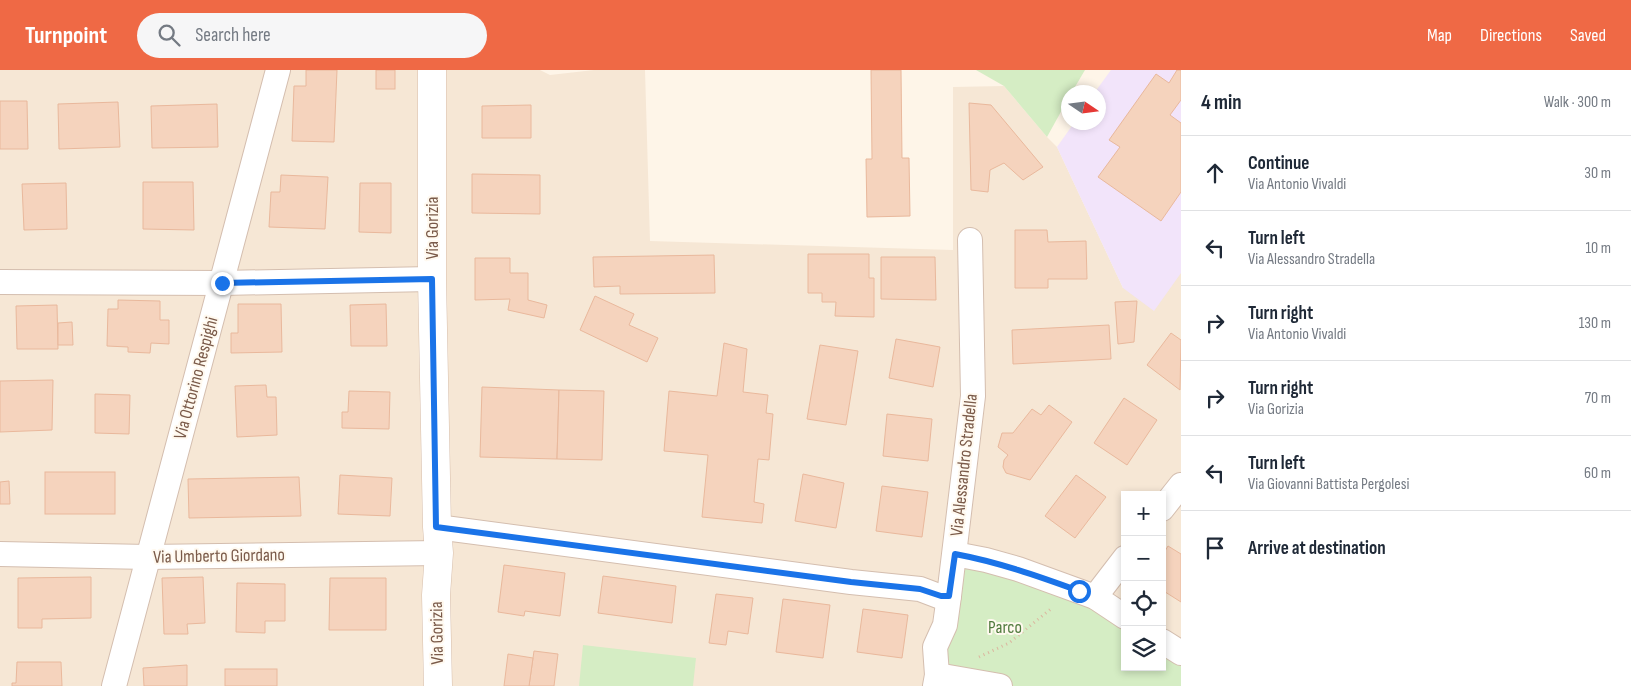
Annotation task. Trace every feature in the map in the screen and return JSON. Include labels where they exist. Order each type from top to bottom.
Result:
[{"type":"main road","name":"Via Gorizia","points":[[432,70],[432,279],[438,540],[436,595],[438,686]]},
{"type":"street","name":"Via Ottorino Respighi","points":[[114,686],[278,70]]},
{"type":"street","name":"Via Alessandro Stradella","points":[[936,681],[935,648],[945,625],[973,396],[970,240]]},
{"type":"street","points":[[0,282],[222,283],[432,279]]},
{"type":"street","points":[[1166,504],[1181,485]]},
{"type":"street","name":"Via Umberto Giordano","points":[[0,554],[148,557],[438,540],[920,589],[941,596],[949,596]]},
{"type":"street","points":[[955,554],[1010,567],[1087,594],[1121,615]]},
{"type":"street","points":[[1087,594],[1121,562]]},
{"type":"street","points":[[1166,644],[1181,653]]},
{"type":"street","points":[[936,681],[963,680],[1000,686]]},
{"type":"path","points":[[963,680],[974,659],[1009,643],[1042,614],[1087,594]]},
{"type":"shaded area","points":[[0,70],[540,70],[550,75],[594,70],[645,70],[650,241],[953,250],[953,87],[1004,86],[1057,147],[1123,288],[1181,273],[1181,686],[0,686]]},
{"type":"shaded area","points":[[1111,70],[1181,70],[1181,273],[1154,311],[1123,288],[1057,147],[1069,130],[1106,130],[1106,85],[1100,85]]},
{"type":"green space","points":[[976,70],[1085,70],[1076,85],[1061,85],[1061,112],[1047,137],[1004,86]]},
{"type":"green space","name":"Parco","points":[[955,554],[1121,616],[1121,671],[1166,671],[1166,644],[1181,653],[1181,686],[1000,686],[937,675]]},
{"type":"green space","points":[[583,645],[696,658],[693,686],[579,686]]},
{"type":"building","points":[[306,70],[337,70],[334,142],[292,141],[294,86],[306,86]]},
{"type":"building","points":[[376,70],[395,70],[395,89],[376,89]]},
{"type":"building","points":[[871,70],[901,70],[902,158],[909,158],[910,216],[867,217],[866,159],[872,159]]},
{"type":"building","points":[[1177,70],[1181,70],[1181,100],[1170,115],[1181,123],[1181,192],[1161,221],[1098,177],[1120,147],[1109,140],[1156,74],[1169,83]]},
{"type":"building","points":[[0,101],[27,101],[28,149],[0,149]]},
{"type":"building","points":[[118,102],[120,147],[59,149],[58,104]]},
{"type":"building","points":[[969,103],[991,105],[1043,167],[1023,180],[1004,163],[990,170],[988,192],[971,190]]},
{"type":"building","points":[[217,104],[218,147],[152,148],[151,106]]},
{"type":"building","points":[[531,105],[531,138],[482,138],[482,106]]},
{"type":"building","points":[[472,174],[540,175],[540,214],[472,213]]},
{"type":"building","points":[[281,175],[328,177],[325,229],[269,227],[271,192],[280,192]]},
{"type":"building","points":[[143,182],[193,182],[194,230],[143,229]]},
{"type":"building","points":[[66,183],[67,229],[24,230],[22,184]]},
{"type":"building","points":[[360,183],[391,183],[391,233],[359,232]]},
{"type":"building","points":[[1015,230],[1047,230],[1048,242],[1086,241],[1087,279],[1048,279],[1048,288],[1015,288]]},
{"type":"building","points":[[808,254],[869,254],[869,278],[874,278],[874,317],[835,316],[836,302],[822,302],[822,293],[808,293]]},
{"type":"building","points":[[714,255],[715,293],[620,294],[620,286],[594,287],[593,257]]},
{"type":"building","points":[[881,257],[935,257],[936,300],[881,299]]},
{"type":"building","points":[[475,258],[510,258],[510,273],[528,273],[528,300],[547,305],[544,318],[508,310],[510,299],[475,300]]},
{"type":"building","points":[[595,296],[634,314],[629,325],[658,338],[647,362],[580,330]]},
{"type":"building","points":[[118,300],[160,301],[160,320],[169,320],[169,344],[151,343],[150,353],[128,352],[128,347],[107,346],[108,309],[118,309]]},
{"type":"building","points":[[1137,301],[1134,342],[1118,344],[1115,302]]},
{"type":"building","points":[[238,304],[281,304],[282,352],[231,353],[231,333],[238,333]]},
{"type":"building","points":[[386,304],[387,346],[351,346],[350,305]]},
{"type":"building","points":[[57,305],[58,349],[17,349],[16,306]]},
{"type":"building","points":[[72,322],[73,345],[58,345],[58,323]]},
{"type":"building","points":[[1109,325],[1111,359],[1013,364],[1012,330]]},
{"type":"building","points":[[1171,333],[1181,340],[1180,390],[1147,365]]},
{"type":"building","points":[[896,339],[940,347],[933,387],[889,378]]},
{"type":"building","points":[[724,343],[747,349],[743,392],[768,395],[766,413],[773,414],[769,460],[758,459],[754,502],[764,504],[762,523],[702,517],[708,455],[664,451],[669,391],[717,396]]},
{"type":"building","points":[[820,345],[858,351],[846,425],[807,419]]},
{"type":"building","points":[[53,380],[52,430],[0,432],[0,381]]},
{"type":"building","points":[[266,385],[267,397],[276,397],[277,435],[237,437],[235,386]]},
{"type":"building","points":[[482,387],[559,390],[557,459],[480,457]]},
{"type":"building","points":[[559,390],[604,391],[602,460],[557,459]]},
{"type":"building","points":[[349,391],[390,392],[389,429],[342,428],[342,412],[348,412]]},
{"type":"building","points":[[95,394],[130,395],[129,434],[95,433]]},
{"type":"building","points":[[1124,398],[1157,420],[1127,465],[1094,443]]},
{"type":"building","points":[[1049,405],[1072,422],[1030,480],[1006,473],[1003,467],[1004,460],[1008,455],[998,447],[1002,433],[1013,433],[1032,409],[1041,415]]},
{"type":"building","points":[[887,414],[932,419],[928,461],[883,456]]},
{"type":"building","points":[[45,472],[115,472],[115,514],[45,514]]},
{"type":"building","points":[[803,474],[844,483],[836,528],[795,521]]},
{"type":"building","points":[[340,475],[392,478],[390,516],[338,514]]},
{"type":"building","points":[[1076,475],[1106,497],[1075,538],[1045,516]]},
{"type":"building","points":[[299,477],[301,516],[189,518],[188,479]]},
{"type":"building","points":[[9,481],[10,504],[0,504],[0,482]]},
{"type":"building","points":[[882,486],[928,492],[922,537],[876,531]]},
{"type":"building","points":[[1168,546],[1181,554],[1181,602],[1166,593],[1166,549]]},
{"type":"building","points":[[504,565],[565,573],[560,616],[525,611],[524,616],[498,612]]},
{"type":"building","points":[[603,576],[676,586],[672,623],[598,613]]},
{"type":"building","points":[[91,577],[91,618],[42,619],[42,628],[18,628],[18,578]]},
{"type":"building","points":[[203,577],[205,623],[187,624],[188,634],[164,634],[162,578]]},
{"type":"building","points":[[330,578],[386,578],[386,630],[329,630]]},
{"type":"building","points":[[237,583],[285,584],[285,621],[265,621],[265,633],[236,632]]},
{"type":"building","points":[[716,594],[753,598],[748,634],[728,631],[726,645],[709,643]]},
{"type":"building","points":[[783,599],[830,605],[823,658],[776,652]]},
{"type":"building","points":[[863,609],[908,615],[902,658],[857,652]]},
{"type":"building","points":[[534,651],[558,654],[554,686],[529,686]]},
{"type":"building","points":[[508,654],[533,658],[529,686],[504,686]]},
{"type":"building","points":[[17,662],[61,662],[62,686],[12,686],[12,683],[16,683]]},
{"type":"building","points":[[187,665],[187,686],[144,686],[143,668]]},
{"type":"building","points":[[225,669],[277,669],[277,686],[225,686]]},
{"type":"route","points":[[222,283],[432,279],[436,527],[851,582],[920,589],[941,596],[949,596],[955,554],[1018,569],[1079,591]]}]
